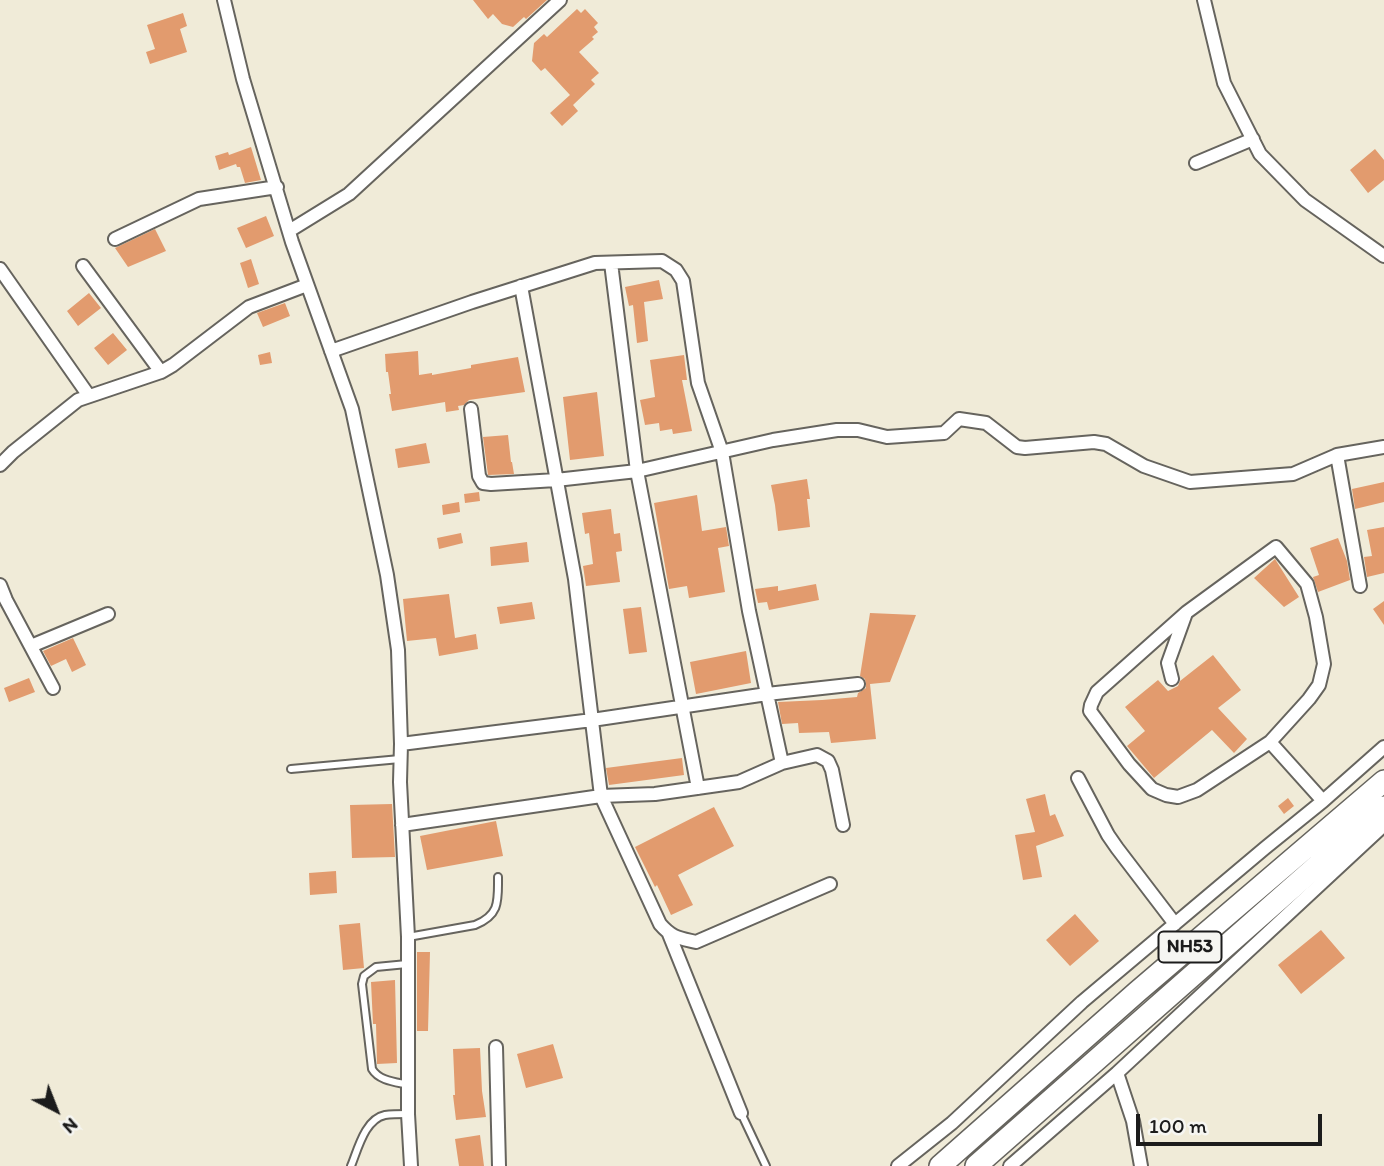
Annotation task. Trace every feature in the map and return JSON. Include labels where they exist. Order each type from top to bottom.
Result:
[{"type":"highway","name":"NH53","points":[[940,1166],[1137,992],[1384,781]]},
{"type":"highway","name":"NH53","points":[[980,1163],[1384,822]]},
{"type":"street","points":[[224,0],[243,79],[289,230],[352,409],[387,575],[398,649],[402,825],[408,937],[408,1114],[411,1166]]},
{"type":"street","points":[[289,230],[349,194],[560,0]]},
{"type":"street","points":[[1204,0],[1224,83],[1260,154],[1305,200],[1384,257]]},
{"type":"street","points":[[1196,163],[1253,139]]},
{"type":"street","points":[[115,239],[200,199],[277,187]]},
{"type":"street","points":[[331,351],[595,263],[662,261],[676,270],[683,281],[698,383],[722,452],[749,611],[782,763]]},
{"type":"street","points":[[611,263],[637,471],[698,788]]},
{"type":"street","points":[[83,266],[161,372]]},
{"type":"street","points":[[0,270],[89,396]]},
{"type":"street","points":[[0,465],[78,400],[173,366],[248,307],[307,285]]},
{"type":"street","points":[[521,286],[575,579],[601,796],[660,924],[668,934],[741,1113]]},
{"type":"street","points":[[471,409],[479,476],[483,483],[491,484],[637,471],[773,440],[836,430],[858,430],[887,437],[944,433],[960,419],[986,423],[1017,447],[1094,442],[1106,444],[1144,466],[1189,482],[1293,474],[1337,455],[1384,447]]},
{"type":"street","points":[[1337,455],[1360,586]]},
{"type":"street","points":[[1276,547],[1307,584],[1324,664],[1318,685],[1309,699],[1270,742],[1197,790],[1178,797],[1166,795],[1152,789],[1129,764],[1090,711],[1090,705],[1097,692],[1187,612],[1276,547]]},
{"type":"street","points":[[0,585],[53,688]]},
{"type":"street","points":[[1172,679],[1168,663],[1187,612]]},
{"type":"street","points":[[31,646],[108,614]]},
{"type":"street","points":[[401,744],[858,684]]},
{"type":"street","points":[[1270,742],[1323,801]]},
{"type":"street","points":[[898,1166],[952,1123],[1082,1002],[1384,747]]},
{"type":"street","points":[[402,825],[601,796],[655,794],[739,782],[782,763],[817,755],[828,761],[832,770],[843,825]]},
{"type":"street","points":[[1078,778],[1116,848],[1175,924]]},
{"type":"street","points":[[1010,1166],[1117,1073],[1384,822]]},
{"type":"street","points":[[668,934],[696,942],[830,884]]},
{"type":"street","points":[[496,1047],[499,1166]]},
{"type":"street","points":[[1117,1073],[1133,1121],[1141,1166]]},
{"type":"lane","points":[[291,769],[401,759]]},
{"type":"lane","points":[[408,937],[485,921],[498,904],[498,877]]},
{"type":"lane","points":[[407,964],[376,967],[364,976],[362,984],[374,1074],[409,1085]]},
{"type":"lane","points":[[741,1113],[766,1166]]},
{"type":"lane","points":[[351,1166],[368,1127],[375,1119],[384,1115],[408,1114]]},
{"type":"building","points":[[473,0],[547,0],[513,27],[502,24],[493,14],[488,19]]},
{"type":"building","points":[[577,9],[581,13],[585,9],[598,23],[594,27],[598,32],[592,37],[594,39],[579,52],[599,73],[591,80],[595,84],[573,105],[578,111],[562,126],[550,113],[570,95],[545,68],[541,71],[532,61],[534,43],[544,34],[547,37]]},
{"type":"building","points":[[183,13],[187,26],[180,29],[187,52],[150,64],[146,52],[155,49],[147,25]]},
{"type":"building","points":[[251,147],[261,180],[245,183],[240,167],[236,164],[219,170],[215,156],[228,152],[229,155]]},
{"type":"building","points":[[1375,149],[1384,160],[1384,180],[1368,193],[1350,170]]},
{"type":"building","points":[[266,216],[274,236],[246,248],[237,228]]},
{"type":"building","points":[[155,229],[166,251],[128,267],[115,248]]},
{"type":"building","points":[[251,259],[259,284],[248,288],[240,263]]},
{"type":"building","points":[[659,280],[663,299],[644,302],[648,341],[637,343],[633,305],[629,306],[625,287]]},
{"type":"building","points":[[89,293],[101,308],[78,326],[67,311]]},
{"type":"building","points":[[285,303],[290,316],[263,327],[257,313]]},
{"type":"building","points":[[113,333],[127,350],[108,365],[94,348]]},
{"type":"building","points":[[418,351],[419,375],[471,368],[471,365],[518,357],[525,392],[469,400],[458,406],[459,410],[446,412],[445,402],[392,411],[385,354]]},
{"type":"building","points":[[270,352],[272,363],[260,365],[258,355]]},
{"type":"building","points":[[684,355],[687,380],[682,380],[692,431],[673,434],[672,429],[660,431],[659,423],[645,425],[640,400],[655,397],[650,360]]},
{"type":"building","points":[[597,392],[604,456],[570,460],[563,397]]},
{"type":"building","points":[[508,435],[514,474],[488,475],[483,437]]},
{"type":"building","points":[[426,443],[430,463],[398,468],[395,449]]},
{"type":"building","points":[[807,479],[810,527],[778,531],[771,485]]},
{"type":"building","points":[[1384,482],[1384,502],[1355,509],[1352,489]]},
{"type":"building","points":[[479,492],[480,501],[465,503],[464,494]]},
{"type":"building","points":[[697,495],[702,531],[726,527],[729,546],[718,548],[725,592],[689,598],[687,586],[669,589],[654,503]]},
{"type":"building","points":[[459,502],[460,512],[443,515],[442,505]]},
{"type":"building","points":[[611,509],[614,534],[620,533],[622,551],[616,552],[620,582],[586,586],[583,566],[593,564],[589,533],[585,534],[582,513]]},
{"type":"building","points":[[1384,527],[1384,573],[1367,577],[1364,557],[1372,556],[1367,530]]},
{"type":"building","points":[[461,533],[463,543],[439,549],[437,538]]},
{"type":"building","points":[[1338,538],[1347,561],[1350,580],[1318,592],[1313,577],[1319,575],[1310,548]]},
{"type":"building","points":[[527,542],[529,562],[491,566],[490,547]]},
{"type":"building","points":[[1275,559],[1299,597],[1284,607],[1254,578]]},
{"type":"building","points":[[816,584],[819,600],[769,610],[767,602],[758,603],[755,589],[778,586],[778,591]]},
{"type":"building","points":[[449,594],[455,638],[476,634],[478,649],[439,656],[436,638],[407,641],[403,599]]},
{"type":"building","points":[[1384,601],[1384,625],[1373,609]]},
{"type":"building","points":[[532,602],[535,619],[500,624],[497,607]]},
{"type":"building","points":[[641,607],[647,652],[629,654],[623,609]]},
{"type":"building","points":[[870,613],[916,615],[890,682],[870,684],[876,739],[831,743],[829,732],[799,733],[798,723],[782,724],[778,702],[857,697],[858,693],[866,688],[865,679],[860,676]]},
{"type":"building","points":[[73,638],[86,665],[72,672],[66,659],[51,666],[43,651]]},
{"type":"building","points":[[746,651],[751,683],[696,694],[690,662]]},
{"type":"building","points":[[1213,655],[1241,690],[1218,708],[1247,739],[1234,753],[1212,730],[1154,778],[1127,746],[1145,731],[1125,707],[1158,680],[1168,691],[1178,686],[1180,681]]},
{"type":"building","points":[[29,678],[35,692],[9,702],[4,688]]},
{"type":"building","points":[[682,758],[684,775],[609,785],[606,768]]},
{"type":"building","points":[[1045,794],[1050,816],[1055,814],[1064,836],[1036,846],[1042,877],[1023,880],[1015,835],[1035,832],[1026,799]]},
{"type":"building","points":[[1288,798],[1294,806],[1284,814],[1278,806]]},
{"type":"building","points":[[392,804],[395,857],[352,858],[350,805]]},
{"type":"building","points":[[714,807],[734,846],[678,875],[693,905],[671,915],[635,847]]},
{"type":"building","points":[[496,821],[503,856],[427,870],[420,836]]},
{"type":"building","points":[[336,871],[337,893],[310,895],[309,873]]},
{"type":"building","points":[[1075,914],[1099,941],[1070,966],[1046,940]]},
{"type":"building","points":[[360,923],[364,968],[343,970],[339,925]]},
{"type":"building","points":[[1321,930],[1345,958],[1301,994],[1278,965]]},
{"type":"building","points":[[417,952],[430,952],[428,1031],[417,1031]]},
{"type":"building","points":[[395,980],[397,1063],[377,1064],[371,982]]},
{"type":"building","points":[[553,1044],[563,1078],[526,1088],[517,1054]]},
{"type":"building","points":[[480,1048],[486,1117],[456,1120],[453,1049]]},
{"type":"building","points":[[480,1135],[484,1166],[459,1166],[455,1139]]}]
